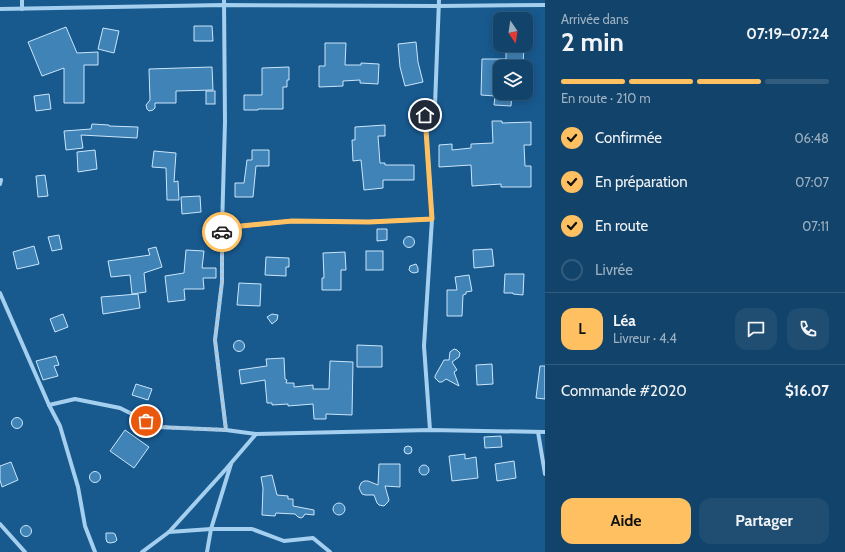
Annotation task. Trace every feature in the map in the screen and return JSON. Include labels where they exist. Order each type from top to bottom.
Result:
[{"type":"street","points":[[22,0],[22,9]]},
{"type":"street","points":[[430,430],[424,346],[432,219],[425,115],[435,105],[439,0]]},
{"type":"street","points":[[224,2],[225,122],[222,282],[215,340],[226,430]]},
{"type":"street","points":[[0,9],[224,2],[439,6],[545,5]]},
{"type":"street","points":[[222,228],[292,221],[369,222],[432,219]]},
{"type":"street","points":[[0,293],[49,405],[60,426],[78,487],[85,526],[94,552]]},
{"type":"street","points":[[49,405],[75,399],[120,408],[158,427],[226,430],[256,434],[430,430],[545,432]]},
{"type":"street","points":[[538,432],[545,474]]},
{"type":"street","points":[[142,552],[169,532],[256,434]]},
{"type":"street","points":[[207,552],[211,529],[232,462]]},
{"type":"street","points":[[0,524],[25,552]]},
{"type":"street","points":[[169,532],[211,529],[252,529],[284,541],[313,538],[330,552]]},
{"type":"building","points":[[194,26],[212,26],[213,41],[194,41]]},
{"type":"building","points":[[66,27],[77,53],[98,52],[98,65],[84,65],[84,103],[64,103],[64,68],[42,76],[28,42]]},
{"type":"building","points":[[103,28],[119,31],[114,53],[98,49]]},
{"type":"building","points":[[416,42],[418,62],[423,82],[405,86],[400,67],[398,44]]},
{"type":"building","points":[[325,43],[346,43],[345,65],[361,65],[361,63],[379,64],[378,84],[360,83],[360,80],[343,81],[343,86],[319,87],[319,66],[325,66]]},
{"type":"building","points":[[506,52],[524,52],[523,60],[493,60],[493,96],[481,95],[482,59],[506,59]]},
{"type":"building","points":[[212,67],[213,90],[176,91],[176,103],[155,103],[155,108],[153,110],[149,111],[147,109],[146,105],[150,100],[149,69]]},
{"type":"building","points":[[289,67],[289,80],[287,80],[287,87],[283,87],[283,109],[244,110],[244,95],[262,95],[262,68]]},
{"type":"building","points":[[206,91],[215,91],[215,104],[206,104]]},
{"type":"building","points":[[49,94],[51,109],[36,111],[34,96]]},
{"type":"building","points":[[495,100],[511,100],[511,106],[494,105]]},
{"type":"building","points":[[492,121],[502,121],[502,123],[531,122],[531,145],[524,145],[525,166],[531,166],[531,187],[501,187],[501,184],[472,186],[471,165],[439,167],[439,145],[452,144],[452,150],[471,148],[471,144],[493,143]]},
{"type":"building","points":[[92,124],[138,127],[137,138],[81,135],[83,148],[66,150],[64,131],[91,129]]},
{"type":"building","points":[[385,125],[385,136],[378,136],[380,163],[385,163],[385,165],[414,165],[414,180],[383,180],[383,188],[364,190],[361,160],[353,161],[352,140],[355,140],[355,127]]},
{"type":"building","points":[[95,150],[97,169],[78,172],[77,152]]},
{"type":"building","points":[[252,150],[269,150],[269,166],[256,166],[253,197],[235,197],[235,183],[244,183],[247,160],[252,160]]},
{"type":"building","points":[[154,151],[176,153],[174,182],[178,181],[179,200],[167,200],[166,168],[152,167]]},
{"type":"building","points":[[45,175],[48,196],[38,197],[36,176]]},
{"type":"building","points":[[200,196],[201,212],[182,214],[181,197]]},
{"type":"building","points":[[377,229],[387,229],[387,240],[377,241]]},
{"type":"building","points":[[59,235],[62,249],[52,251],[48,237]]},
{"type":"building","points":[[409,236],[413,238],[415,242],[413,246],[409,248],[405,246],[403,242],[405,238]]},
{"type":"building","points":[[34,246],[39,264],[17,269],[13,252]]},
{"type":"building","points":[[156,247],[162,267],[144,273],[146,292],[132,294],[130,275],[111,277],[108,261],[150,255],[148,249]]},
{"type":"building","points":[[492,249],[494,266],[474,268],[473,250]]},
{"type":"building","points":[[186,250],[204,251],[202,268],[216,268],[216,278],[203,278],[204,289],[184,289],[185,300],[168,302],[165,276],[184,273]]},
{"type":"building","points":[[366,251],[383,251],[383,270],[366,270]]},
{"type":"building","points":[[345,252],[346,270],[341,270],[341,290],[322,290],[322,278],[324,278],[323,253]]},
{"type":"building","points":[[266,257],[289,258],[289,267],[286,267],[286,276],[265,275]]},
{"type":"building","points":[[416,264],[418,272],[411,272],[409,270],[410,266]]},
{"type":"building","points":[[505,274],[524,274],[523,295],[504,293]]},
{"type":"building","points":[[469,275],[472,291],[466,292],[466,294],[463,295],[462,316],[447,316],[447,290],[457,290],[455,277]]},
{"type":"building","points":[[239,283],[261,284],[260,306],[237,305]]},
{"type":"building","points":[[138,294],[140,308],[103,314],[101,297]]},
{"type":"building","points":[[63,314],[68,327],[55,332],[50,319]]},
{"type":"building","points":[[272,314],[278,315],[277,320],[272,324],[267,317]]},
{"type":"building","points":[[237,341],[241,341],[243,342],[243,350],[237,351],[234,348],[234,344]]},
{"type":"building","points":[[357,345],[382,346],[382,367],[357,367]]},
{"type":"building","points":[[454,349],[460,353],[459,357],[452,362],[457,370],[454,372],[459,386],[446,379],[439,382],[435,378],[444,360],[449,360],[450,352]]},
{"type":"building","points":[[56,356],[59,365],[54,366],[58,376],[43,380],[36,361]]},
{"type":"building","points":[[284,358],[285,379],[287,380],[286,383],[294,383],[294,387],[313,385],[313,389],[329,389],[330,361],[353,362],[352,415],[326,414],[326,419],[314,419],[313,404],[288,406],[288,404],[272,405],[272,403],[267,403],[265,380],[241,384],[239,370],[267,366],[266,359]]},
{"type":"building","points":[[492,364],[493,384],[477,385],[476,365]]},
{"type":"building","points":[[540,366],[545,366],[545,399],[536,398]]},
{"type":"building","points":[[136,384],[152,389],[148,400],[132,395]]},
{"type":"building","points":[[15,418],[19,418],[21,419],[21,427],[15,428],[12,425],[12,421]]},
{"type":"building","points":[[125,430],[149,447],[134,468],[110,451]]},
{"type":"building","points":[[501,436],[502,447],[485,448],[484,437]]},
{"type":"building","points":[[406,446],[410,446],[412,450],[410,454],[406,454],[404,452],[404,448]]},
{"type":"building","points":[[465,454],[465,459],[476,457],[478,478],[452,481],[449,456]]},
{"type":"building","points":[[514,461],[516,478],[497,481],[495,464]]},
{"type":"building","points":[[11,462],[18,480],[2,487],[0,480],[0,466]]},
{"type":"building","points":[[379,464],[400,464],[400,487],[385,486],[389,500],[384,506],[377,503],[374,495],[362,494],[359,488],[361,483],[364,481],[378,485]]},
{"type":"building","points":[[422,465],[426,465],[428,466],[428,474],[422,475],[419,472],[419,468]]},
{"type":"building","points":[[93,472],[97,472],[99,473],[99,481],[93,482],[90,479],[90,475]]},
{"type":"building","points":[[272,475],[277,495],[288,496],[288,499],[293,499],[293,506],[314,510],[314,515],[305,514],[301,518],[295,514],[276,513],[275,516],[262,515],[263,488],[261,477]]},
{"type":"building","points":[[337,503],[341,503],[345,509],[341,515],[337,515],[333,511],[333,507]]},
{"type":"building","points":[[24,526],[28,526],[30,527],[30,535],[24,536],[21,533],[21,529]]},
{"type":"building","points":[[106,533],[115,534],[117,540],[110,543],[107,542]]},
{"type":"way so far","points":[[146,421],[158,427],[226,430],[215,340],[222,282],[222,232]]},
{"type":"route","points":[[222,232],[222,228],[292,221],[369,222],[432,219],[425,115]]}]
